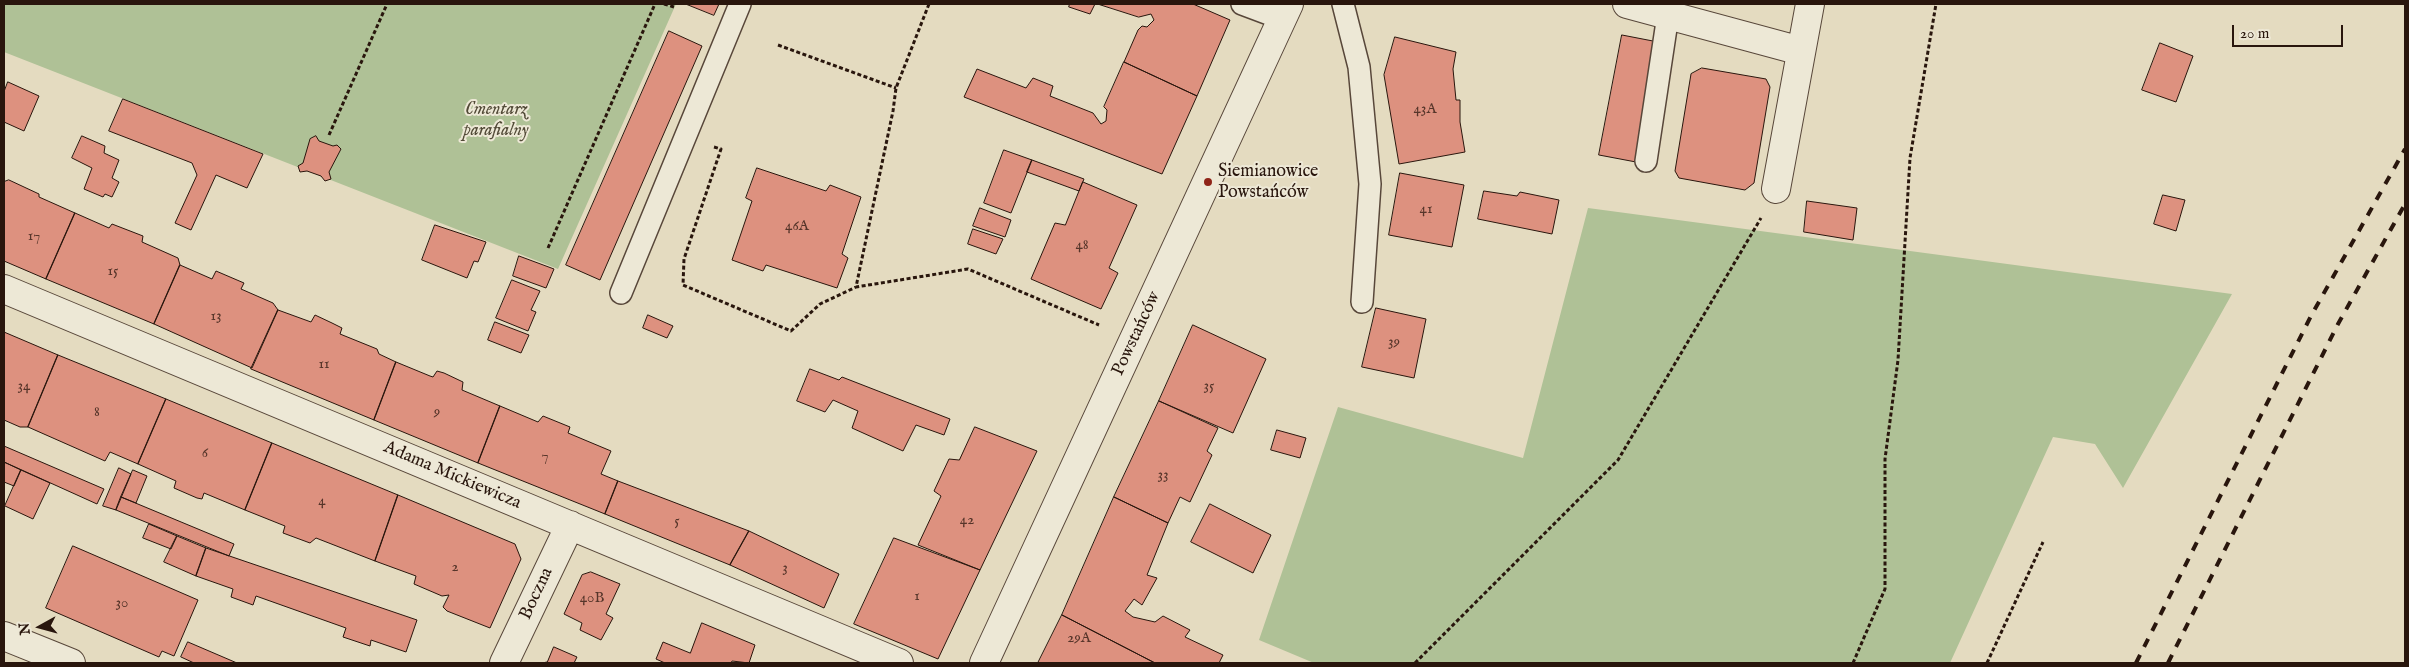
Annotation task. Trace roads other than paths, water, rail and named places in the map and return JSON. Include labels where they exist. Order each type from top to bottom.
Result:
[{"type":"street","points":[[1627,4],[1801,51]]},
{"type":"street","points":[[1776,189],[1810,4]]},
{"type":"street","name":"Powstańców","points":[[984,663],[1286,11]]},
{"type":"street","name":"Adama Mickiewicza","points":[[4,289],[900,663]]},
{"type":"street","name":"Boczna","points":[[504,663],[570,525]]},
{"type":"street","points":[[4,636],[71,663]]},
{"type":"lane","points":[[621,293],[740,4]]},
{"type":"lane","points":[[1242,4],[1286,11]]},
{"type":"lane","points":[[1343,4],[1359,67],[1370,184],[1362,302]]},
{"type":"lane","points":[[1646,161],[1668,15]]},
{"type":"railway","points":[[2136,663],[2311,316],[2405,149]]},
{"type":"railway","points":[[2168,663],[2338,324],[2405,204]]},
{"type":"place","name":"Siemianowice Powstańców","points":[[1208,182]]},
{"type":"park label","name":"Cmentarz parafialny","points":[[496,120]]}]
